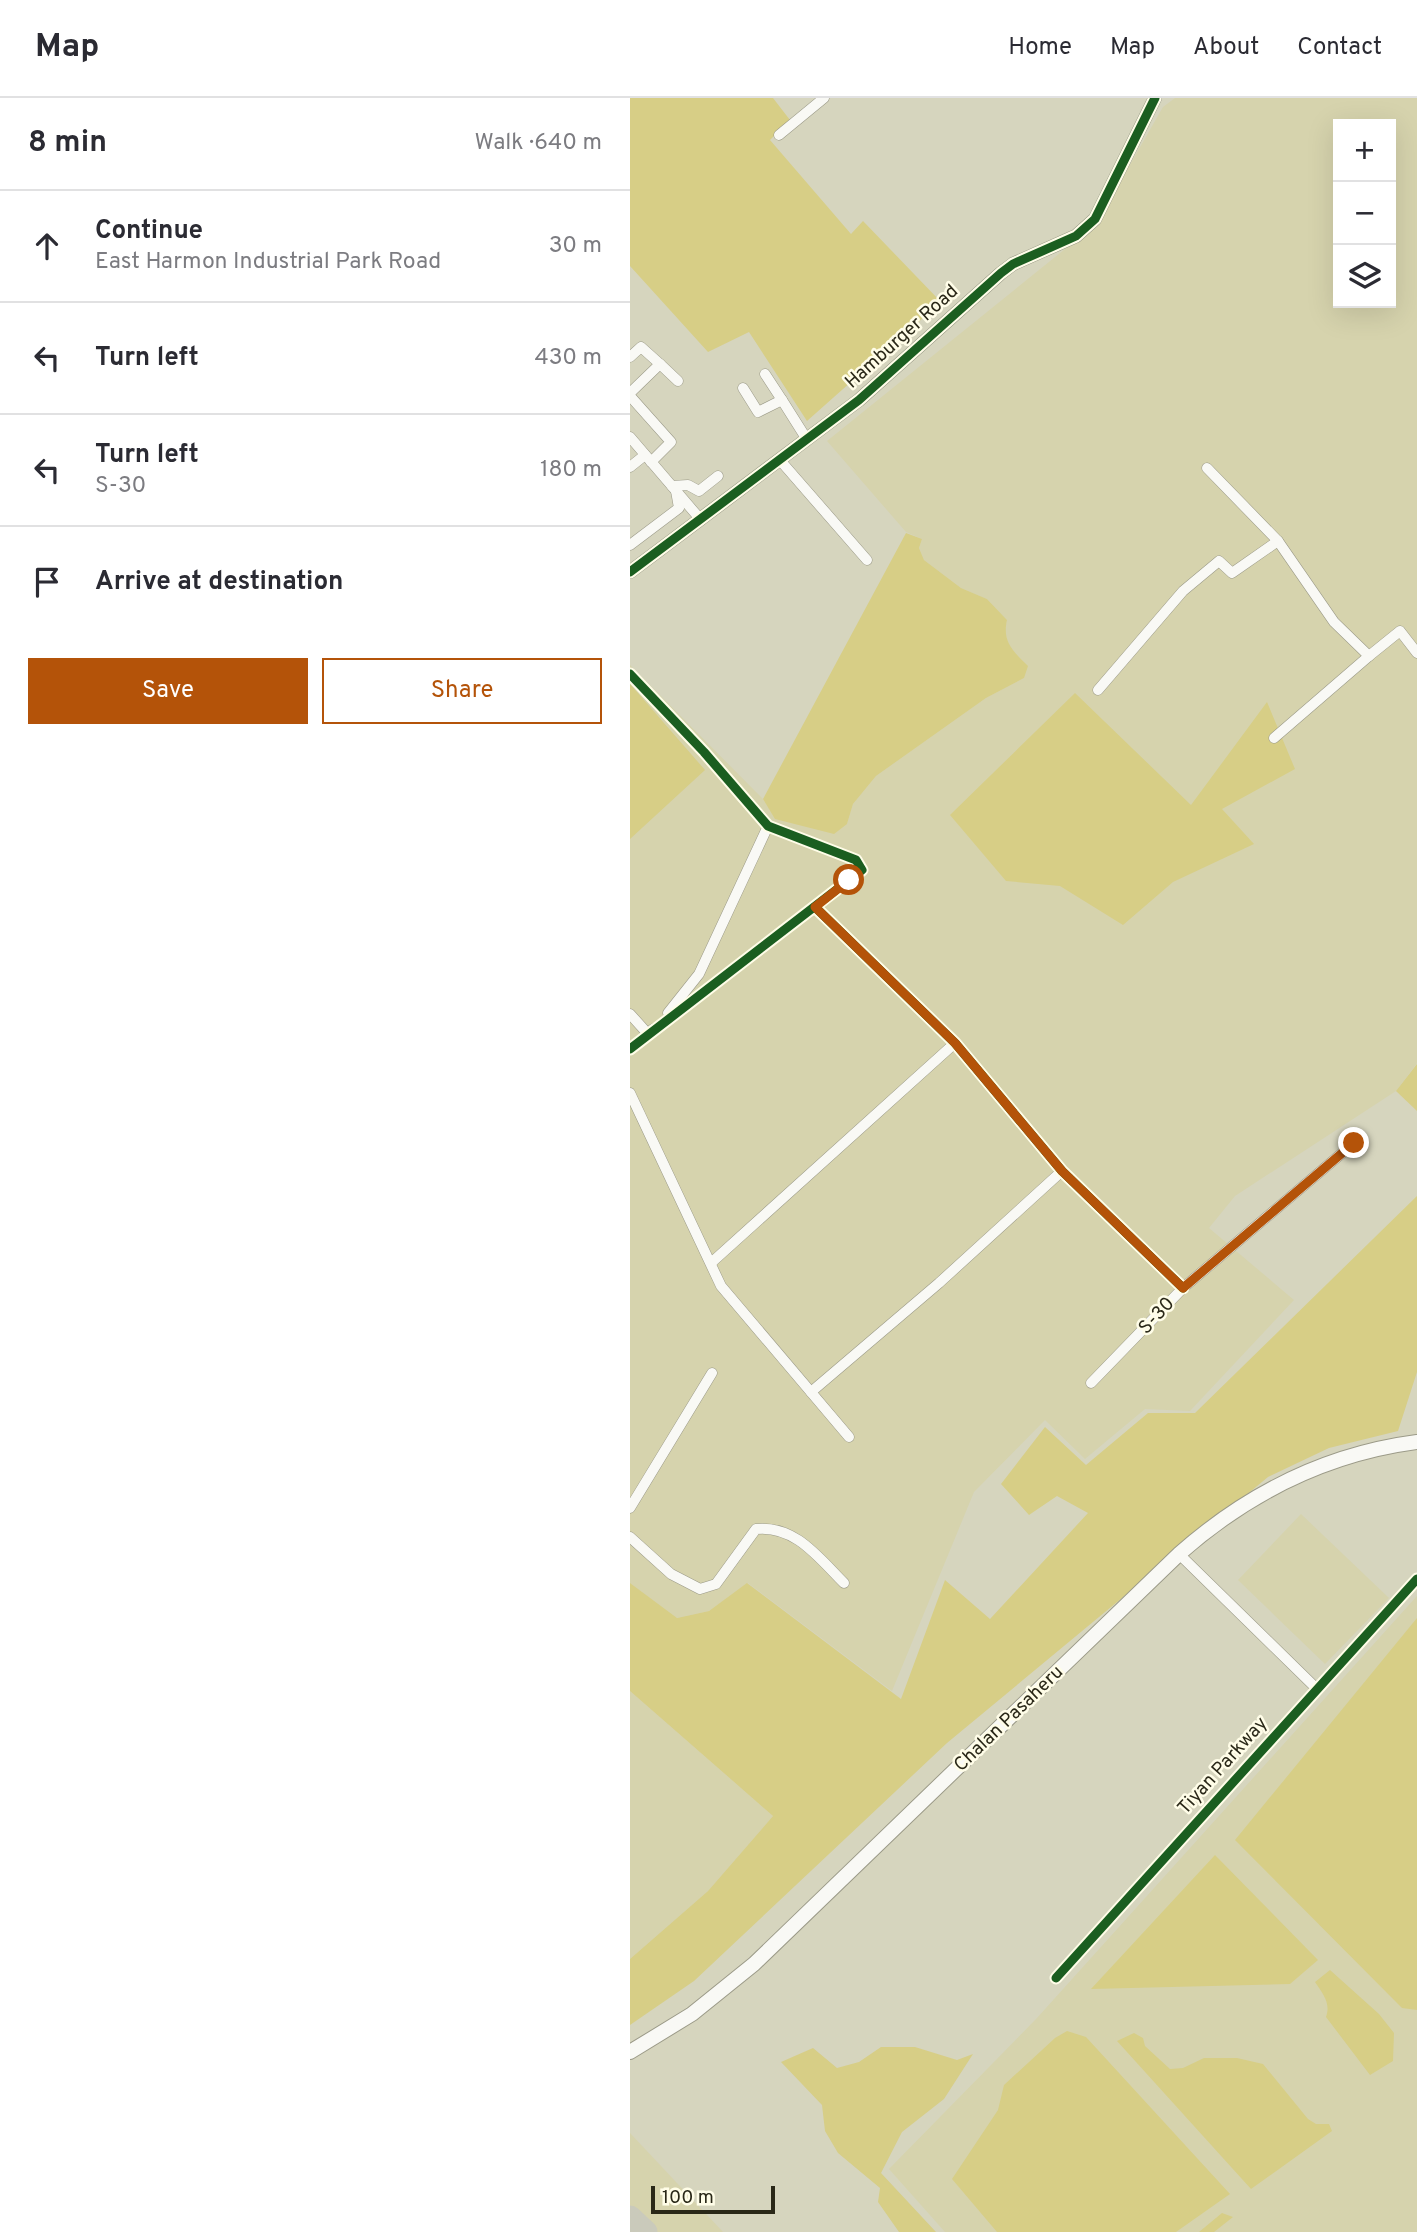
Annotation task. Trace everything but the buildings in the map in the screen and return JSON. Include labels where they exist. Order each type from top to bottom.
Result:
[{"type":"main road","name":"Chalan Pasaheru","points":[[630,2052],[692,2014],[754,1964],[1179,1554],[1237,1508],[1292,1477],[1355,1454],[1417,1442]]},
{"type":"street","points":[[779,135],[824,98]]},
{"type":"street","name":"Hamburger Road","points":[[630,572],[859,400],[1001,273],[1013,264],[1076,236],[1086,228],[1095,219],[1155,98]]},
{"type":"street","points":[[630,357],[641,347],[678,381]]},
{"type":"street","points":[[630,467],[671,442],[630,394],[660,364]]},
{"type":"street","points":[[765,374],[806,438]]},
{"type":"street","points":[[743,388],[758,412],[782,400]]},
{"type":"street","points":[[630,437],[701,520]]},
{"type":"street","points":[[779,459],[867,559]]},
{"type":"street","points":[[1207,468],[1278,541],[1334,622],[1369,656]]},
{"type":"street","points":[[674,488],[688,485],[699,491],[718,476]]},
{"type":"street","points":[[631,541],[679,508],[674,488]]},
{"type":"street","points":[[1098,690],[1158,617],[1210,568],[1219,561],[1232,573],[1278,541]]},
{"type":"street","points":[[1274,738],[1400,632],[1417,653]]},
{"type":"street","points":[[630,674],[704,752],[768,826],[856,860],[862,870],[630,1049]]},
{"type":"street","points":[[648,1034],[699,974],[768,826]]},
{"type":"street","points":[[815,907],[955,1043],[1062,1171],[1183,1288]]},
{"type":"street","points":[[630,1014],[648,1034]]},
{"type":"street","points":[[711,1263],[955,1043]]},
{"type":"street","points":[[630,1093],[711,1263],[737,1308],[849,1437]]},
{"type":"street","name":"S-30","points":[[1091,1383],[1183,1288],[1354,1143]]},
{"type":"street","points":[[811,1392],[939,1283],[1062,1171]]},
{"type":"street","points":[[630,1508],[712,1373]]},
{"type":"street","points":[[630,1537],[671,1574],[700,1589],[716,1584],[755,1529],[774,1527],[805,1543],[844,1583]]},
{"type":"street","points":[[1179,1554],[1317,1689]]},
{"type":"street","name":"Tiyan Parkway","points":[[1056,1978],[1417,1579]]},
{"type":"shaded area","points":[[630,98],[773,98],[790,120],[770,140],[851,234],[863,221],[941,302],[807,421],[749,332],[708,352],[630,266]]},
{"type":"shaded area","points":[[1175,98],[1417,98],[1417,1063],[1396,1091],[1235,1196],[1209,1228],[1294,1300],[1190,1411],[1145,1409],[1085,1459],[1045,1420],[974,1492],[892,1691],[748,1583],[709,1611],[676,1618],[630,1583],[630,665],[763,799],[770,810],[847,824],[853,804],[876,776],[986,698],[1024,678],[1004,633],[1007,620],[987,599],[961,588],[924,560],[919,548],[922,539],[906,532],[827,441],[1096,224],[1163,107]]},
{"type":"shaded area","points":[[906,533],[922,539],[919,548],[924,560],[961,588],[987,599],[1007,620],[1007,640],[1013,651],[1028,666],[1024,678],[986,698],[876,776],[853,804],[847,824],[834,834],[775,819],[763,799]]},
{"type":"shaded area","points":[[630,684],[705,770],[630,839]]},
{"type":"shaded area","points":[[1075,693],[1191,805],[1267,702],[1295,769],[1222,809],[1254,844],[1173,882],[1123,925],[1060,886],[1006,881],[950,815]]},
{"type":"shaded area","points":[[1417,1064],[1417,1111],[1396,1091]]},
{"type":"shaded area","points":[[1417,1196],[1417,1372],[1398,1431],[1329,1448],[1268,1477],[947,1743],[694,1981],[630,2025],[630,1959],[708,1891],[773,1816],[630,1691],[630,1583],[677,1618],[709,1611],[747,1583],[901,1699],[945,1580],[990,1619],[1088,1513],[1057,1496],[1029,1515],[1001,1484],[1045,1427],[1086,1465],[1148,1413],[1195,1413]]},
{"type":"shaded area","points":[[1301,1514],[1389,1598],[1325,1664],[1238,1580]]},
{"type":"shaded area","points":[[1417,1596],[1417,2232],[945,2232],[889,2169],[1037,2018]]},
{"type":"shaded area","points":[[1417,1618],[1417,2010],[1402,2008],[1235,1840]]},
{"type":"shaded area","points":[[630,1691],[773,1816],[708,1891],[630,1959]]},
{"type":"shaded area","points":[[1215,1855],[1318,1960],[1290,1984],[1091,1989]]},
{"type":"shaded area","points":[[1330,1970],[1379,2014],[1394,2033],[1393,2061],[1370,2075],[1326,2017],[1327,2003],[1315,1982]]},
{"type":"shaded area","points":[[1067,2031],[1086,2037],[1230,2194],[1176,2232],[997,2232],[952,2179],[998,2110],[1004,2085],[1055,2038]]},
{"type":"shaded area","points":[[1134,2033],[1143,2038],[1145,2046],[1170,2069],[1183,2068],[1204,2058],[1237,2058],[1263,2064],[1308,2119],[1316,2124],[1329,2124],[1332,2131],[1251,2189],[1117,2041]]},
{"type":"shaded area","points":[[881,2047],[915,2047],[957,2060],[973,2054],[944,2099],[902,2132],[881,2173],[936,2232],[899,2232],[878,2202],[880,2188],[838,2153],[825,2131],[822,2105],[781,2062],[813,2048],[837,2068],[859,2062]]},
{"type":"shaded area","points":[[630,2133],[723,2232],[630,2232]]},
{"type":"shaded area","points":[[1222,2213],[1233,2217],[1214,2232],[1199,2232]]},
{"type":"taxiway","points":[[630,2217],[646,2232]]},
{"type":"cycle path","points":[[630,572],[859,400],[1001,273],[1013,264],[1076,236],[1095,219],[1155,98]]},
{"type":"cycle path","points":[[630,674],[704,752],[768,826],[856,860],[862,870],[630,1049]]},
{"type":"cycle path","points":[[815,907],[955,1043],[1062,1171],[1183,1288]]},
{"type":"cycle path","points":[[1056,1978],[1417,1579]]},
{"type":"route","points":[[849,880],[815,907],[955,1043],[1062,1171],[1140,1250],[1183,1288],[1354,1143]]}]
